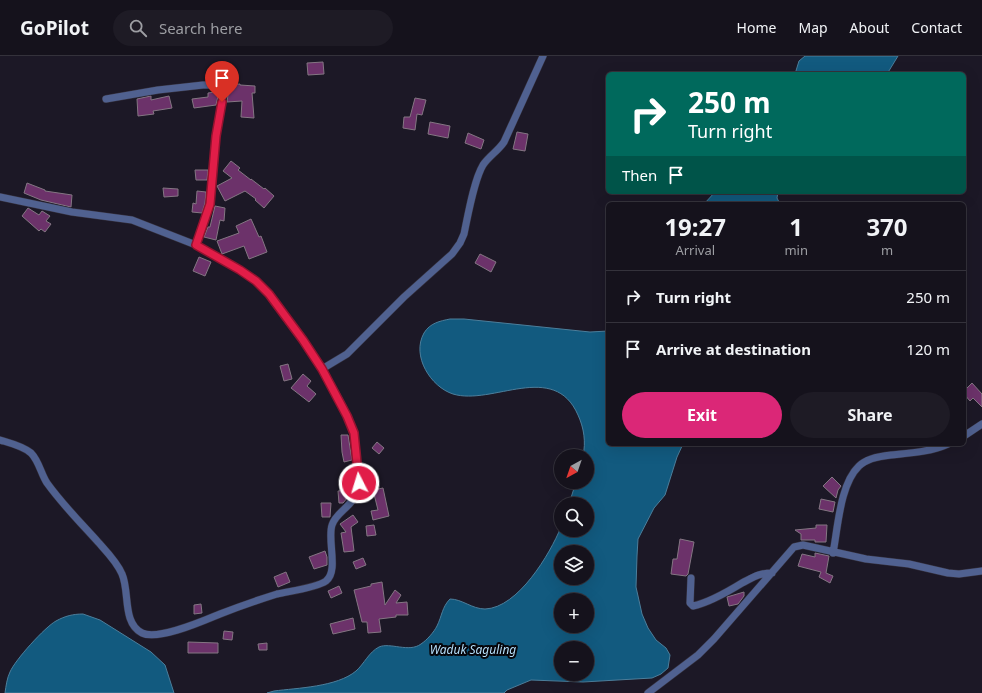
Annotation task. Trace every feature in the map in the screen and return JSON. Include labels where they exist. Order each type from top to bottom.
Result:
[{"type":"street","points":[[322,369],[347,354],[404,297],[452,254],[460,243],[464,234],[479,174],[488,159],[504,142],[543,56]]},
{"type":"street","points":[[106,99],[158,90],[202,85],[214,85],[222,90],[223,96],[216,136],[210,204],[196,245]]},
{"type":"street","points":[[0,197],[72,212],[132,220],[145,224],[196,245],[240,270],[256,281],[269,294],[303,340],[322,369],[347,416],[354,433],[359,483],[356,495],[350,504],[337,516],[332,525],[332,571],[330,577],[321,583],[276,595],[170,632],[151,635],[143,634],[131,623],[122,575],[115,562],[54,493],[44,479],[32,454],[26,449],[0,440]]},
{"type":"street","points":[[966,435],[982,424]]},
{"type":"street","points":[[834,552],[842,501],[848,482],[860,465],[872,458],[923,452],[942,446]]},
{"type":"street","points":[[648,693],[698,654],[714,639],[794,547],[798,545],[866,559],[909,564],[948,573],[959,574],[982,571]]},
{"type":"street","points":[[691,578],[690,603],[691,606],[694,606],[762,573],[772,573]]},
{"type":"water","points":[[805,56],[898,56],[888,72],[796,72],[799,61]]},
{"type":"water","points":[[713,194],[778,194],[777,198],[779,202],[706,202]]},
{"type":"water","name":"Waduk Saguling","points":[[450,319],[464,319],[590,332],[606,331],[606,446],[682,446],[665,495],[654,508],[638,539],[636,587],[642,614],[648,628],[656,640],[666,648],[670,655],[668,668],[661,674],[652,678],[583,682],[557,681],[594,681],[594,641],[554,641],[554,681],[531,680],[507,690],[504,693],[267,693],[328,684],[348,676],[356,671],[372,652],[379,647],[416,647],[426,640],[434,631],[445,605],[450,599],[454,599],[480,609],[497,606],[509,600],[521,590],[541,565],[556,537],[594,537],[594,497],[571,497],[574,489],[594,489],[594,449],[584,449],[583,430],[580,420],[567,399],[554,390],[538,387],[521,388],[486,395],[469,396],[453,394],[445,390],[437,385],[431,378],[425,370],[422,361],[420,351],[421,342],[424,333],[429,327],[436,323]]},
{"type":"water","points":[[76,614],[83,614],[100,620],[151,652],[165,665],[174,693],[5,693],[10,672],[24,652],[38,637],[51,624],[59,619]]},
{"type":"building","points":[[323,62],[324,74],[308,75],[307,63]]},
{"type":"building","points":[[240,84],[255,86],[255,93],[252,93],[254,118],[241,117],[242,101],[227,102],[228,95],[225,85]]},
{"type":"building","points":[[215,92],[218,96],[216,105],[194,108],[192,99],[208,97],[208,93]]},
{"type":"building","points":[[151,96],[151,100],[169,96],[172,108],[153,111],[154,114],[138,116],[137,99]]},
{"type":"building","points":[[415,98],[426,100],[422,115],[417,114],[415,130],[403,128],[404,117],[410,117]]},
{"type":"building","points":[[430,122],[450,126],[448,138],[428,134]]},
{"type":"building","points":[[517,132],[528,134],[525,151],[513,149]]},
{"type":"building","points":[[468,133],[484,140],[481,149],[465,143]]},
{"type":"building","points":[[231,161],[240,168],[238,170],[264,189],[265,188],[274,196],[264,208],[255,200],[256,199],[245,191],[225,201],[217,186],[232,178],[223,171]]},
{"type":"building","points":[[195,170],[208,170],[207,180],[196,180]]},
{"type":"building","points":[[27,183],[45,191],[72,195],[71,207],[41,200],[24,193]]},
{"type":"building","points":[[163,188],[178,189],[178,196],[164,197]]},
{"type":"building","points":[[197,191],[206,192],[202,213],[192,212],[193,203],[196,204]]},
{"type":"building","points":[[215,206],[225,208],[224,221],[220,220],[216,240],[204,237],[208,227],[210,227]]},
{"type":"building","points":[[28,208],[39,215],[42,211],[50,216],[46,221],[51,224],[45,232],[41,229],[39,231],[22,216]]},
{"type":"building","points":[[251,219],[259,237],[261,236],[267,252],[249,259],[244,246],[222,254],[217,241],[239,233],[236,226]]},
{"type":"building","points":[[480,254],[496,262],[491,272],[475,263]]},
{"type":"building","points":[[199,257],[211,262],[205,276],[193,271]]},
{"type":"building","points":[[288,364],[292,379],[284,381],[280,366]]},
{"type":"building","points":[[303,374],[311,381],[307,386],[316,394],[309,402],[291,388]]},
{"type":"building","points":[[972,383],[982,394],[982,407],[973,398],[970,401],[966,396],[966,389]]},
{"type":"building","points":[[341,435],[348,435],[352,460],[344,462]]},
{"type":"building","points":[[377,442],[384,448],[379,454],[372,448]]},
{"type":"building","points":[[832,477],[841,486],[838,490],[836,498],[823,486]]},
{"type":"building","points":[[383,488],[389,516],[373,520],[371,511],[378,510],[373,490]]},
{"type":"building","points":[[348,490],[348,497],[343,503],[339,503],[338,491]]},
{"type":"building","points":[[821,499],[835,502],[833,512],[819,509]]},
{"type":"building","points":[[321,503],[331,503],[330,517],[322,517]]},
{"type":"building","points":[[353,515],[358,522],[351,527],[354,551],[344,552],[341,533],[346,532],[340,524]]},
{"type":"building","points":[[374,525],[376,535],[367,536],[366,526]]},
{"type":"building","points":[[816,525],[827,525],[826,542],[801,540],[801,534],[795,530],[816,528]]},
{"type":"building","points":[[680,539],[694,542],[688,574],[686,576],[671,574],[673,559],[677,559]]},
{"type":"building","points":[[325,551],[327,565],[314,569],[309,557]]},
{"type":"building","points":[[815,553],[829,556],[826,573],[833,576],[830,583],[819,577],[821,572],[798,566],[802,554],[815,557]]},
{"type":"building","points":[[363,558],[366,565],[356,569],[353,562]]},
{"type":"building","points":[[286,572],[290,582],[278,587],[274,577]]},
{"type":"building","points":[[382,582],[385,605],[395,590],[401,595],[396,603],[407,602],[408,615],[396,615],[396,617],[379,619],[381,632],[368,633],[367,622],[362,622],[354,590]]},
{"type":"building","points":[[339,586],[342,593],[331,598],[328,591]]},
{"type":"building","points":[[744,592],[744,596],[738,604],[729,606],[727,597]]},
{"type":"building","points":[[201,604],[202,613],[194,614],[194,605]]},
{"type":"building","points":[[353,618],[355,629],[333,634],[330,624]]},
{"type":"building","points":[[224,631],[233,632],[232,640],[223,639]]},
{"type":"building","points":[[188,642],[218,643],[218,653],[188,653]]},
{"type":"building","points":[[267,643],[267,650],[259,650],[258,644]]},
{"type":"route","points":[[222,102],[216,136],[210,204],[196,245],[240,270],[256,281],[269,294],[303,340],[322,369],[347,416],[354,433],[359,483]]}]
